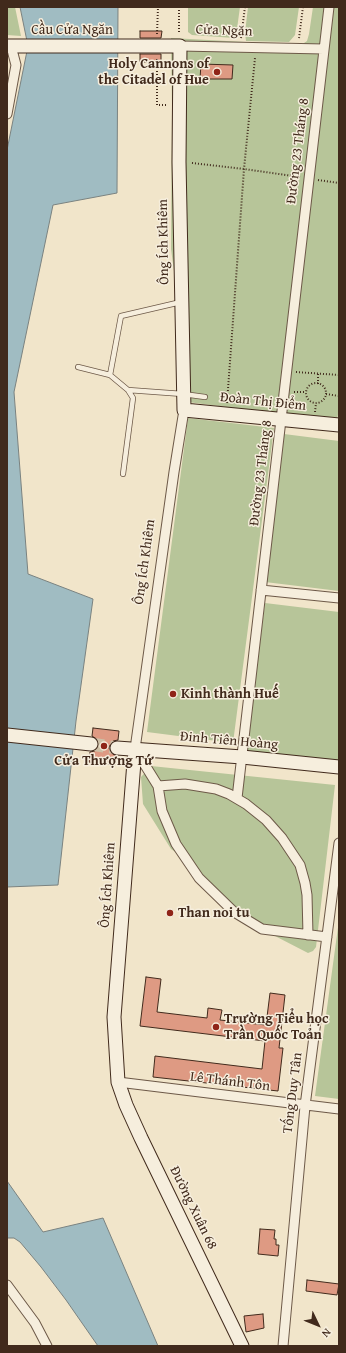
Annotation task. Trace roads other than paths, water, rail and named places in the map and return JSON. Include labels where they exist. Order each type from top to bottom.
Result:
[{"type":"street","name":"Đường 23 Tháng 8","points":[[237,798],[329,7]]},
{"type":"street","name":"Cầu Cửa Ngăn","points":[[13,46],[122,46]]},
{"type":"street","points":[[7,114],[16,65],[13,46]]},
{"type":"street","name":"Cửa Ngăn","points":[[122,46],[324,49]]},
{"type":"street","name":"Ông Ích Khiêm","points":[[118,1082],[114,1017],[135,749],[184,410],[179,162],[180,46]]},
{"type":"street","name":"Đoàn Thị Điểm","points":[[184,410],[339,425]]},
{"type":"street","points":[[261,590],[339,598]]},
{"type":"street","points":[[7,735],[91,744]]},
{"type":"street","name":"Đinh Tiên Hoàng","points":[[117,748],[242,757],[339,767]]},
{"type":"street","points":[[135,749],[158,786],[162,811],[176,844],[199,878],[234,912],[262,929],[328,937]]},
{"type":"street","points":[[158,786],[185,784],[216,789],[237,798],[266,820],[282,838],[300,865],[307,895],[308,935]]},
{"type":"street","name":"Tống Duy Tân","points":[[282,1346],[305,1106],[339,843]]},
{"type":"street","name":"Lê Thánh Tôn","points":[[118,1082],[339,1109]]},
{"type":"street","name":"Đường Xuân 68","points":[[118,1082],[126,1105],[141,1138],[242,1346]]},
{"type":"street","points":[[7,1285],[35,1323],[47,1346]]},
{"type":"lane","points":[[110,374],[121,316],[181,302]]},
{"type":"lane","points":[[78,367],[110,374],[128,390],[133,398],[123,474]]},
{"type":"lane","points":[[128,390],[183,394],[205,398]]},
{"type":"water","points":[[20,7],[118,7],[117,193],[53,205],[14,392],[28,574],[93,599],[76,721],[58,885],[7,887],[7,150],[28,46]]},
{"type":"water","points":[[7,1181],[43,1232],[103,1218],[158,1346],[98,1346],[66,1300],[20,1242],[14,1238],[7,1238]]},
{"type":"tunnel","points":[[91,744],[117,748]]},
{"type":"place","name":"Holy Cannons of the Citadel of Hue","points":[[217,72]]},
{"type":"place","name":"Kinh thành Huế","points":[[173,694]]},
{"type":"place","name":"Cửa Thượng Tứ","points":[[104,746]]},
{"type":"place","name":"Than noi tu","points":[[170,913]]},
{"type":"place","name":"Trường Tiểu học Trần Quốc Toản","points":[[216,1027]]}]
